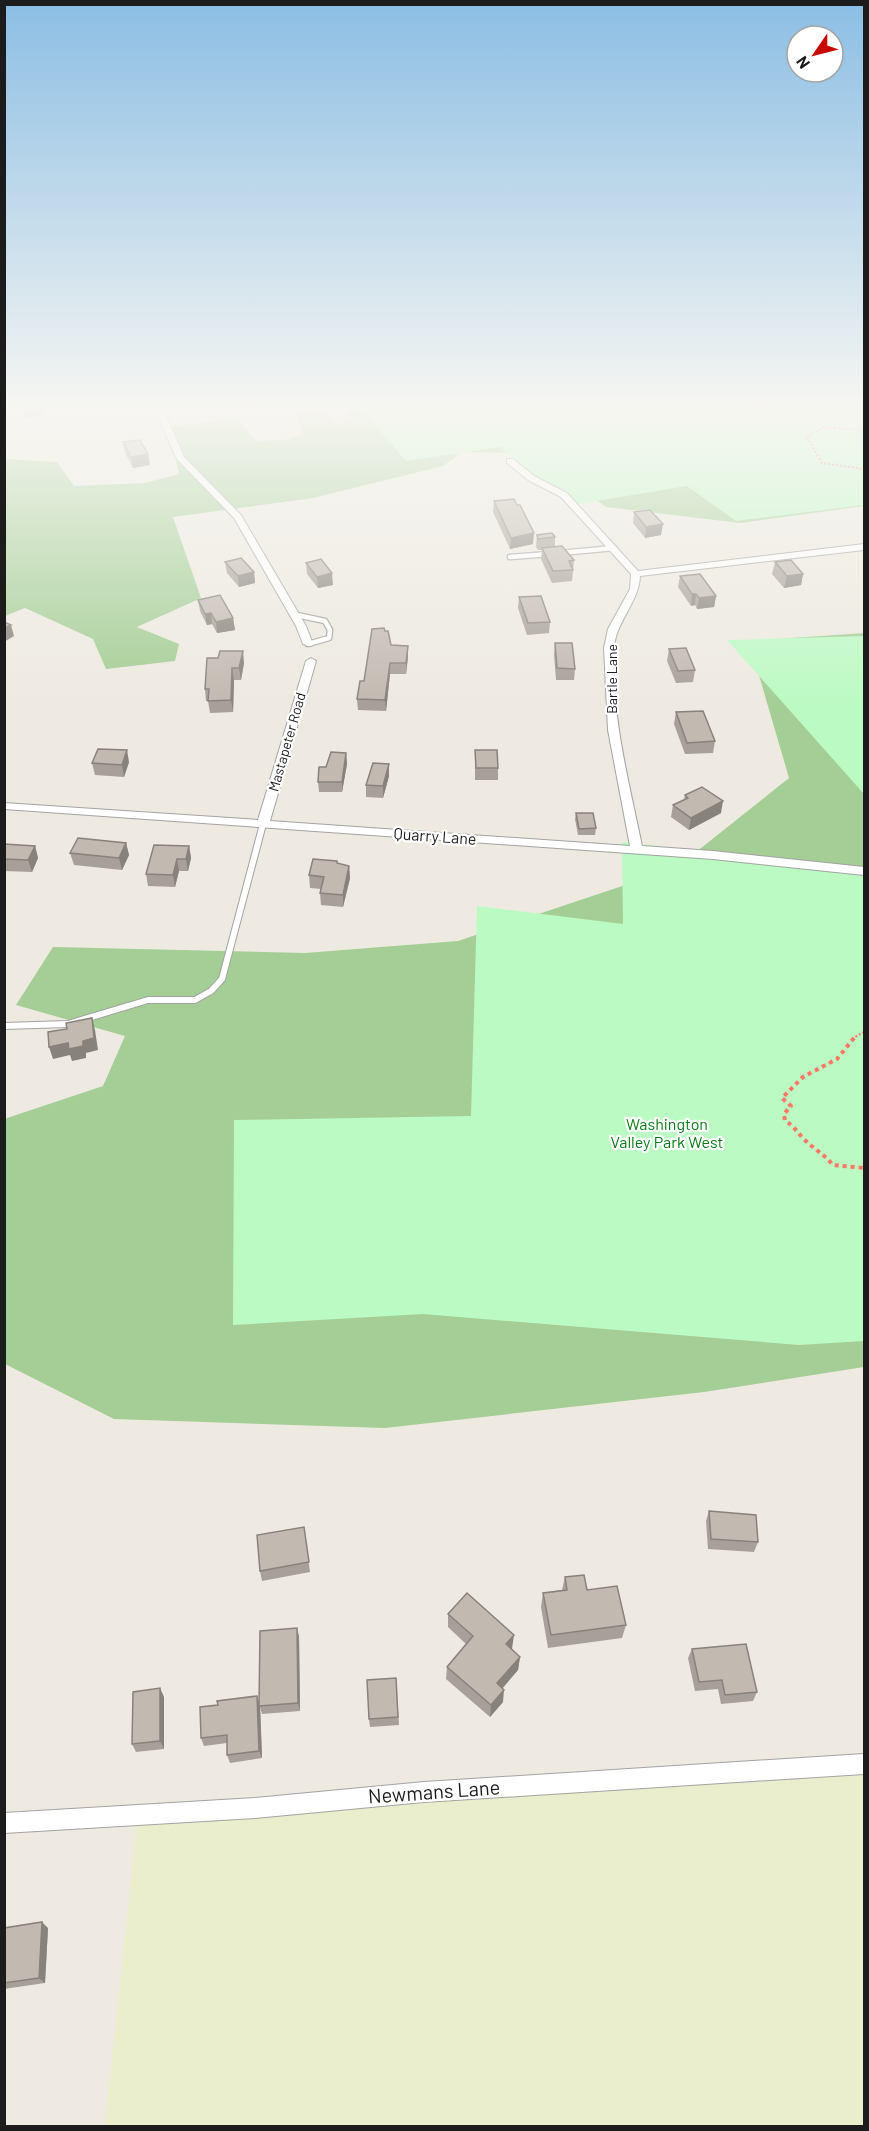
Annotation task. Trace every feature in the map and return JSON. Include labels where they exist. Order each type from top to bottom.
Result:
[{"type":"street","points":[[226,504],[238,517],[308,644]]},
{"type":"street","points":[[573,504],[636,574],[864,547]]},
{"type":"street","name":"Bartle Lane","points":[[636,574],[635,589],[614,629],[609,648],[613,730],[637,850]]},
{"type":"street","name":"Mastapeter Road","points":[[263,824],[310,661]]},
{"type":"street","name":"Quarry Lane","points":[[4,806],[713,855],[864,872]]},
{"type":"street","name":"Newmans Lane","points":[[4,1823],[255,1808],[424,1792],[864,1764]]},
{"type":"lane","points":[[510,557],[614,548]]},
{"type":"lane","points":[[292,614],[325,621],[330,630],[329,638],[308,644]]},
{"type":"lane","points":[[4,1026],[68,1024],[148,1000],[195,1000],[210,991],[222,979],[263,824]]},
{"type":"path","points":[[864,1032],[854,1038],[837,1059],[803,1077],[782,1098],[791,1106],[784,1114],[785,1121],[794,1126],[804,1140],[823,1153],[828,1161],[840,1166],[864,1168]]},
{"type":"green space","points":[[4,504],[265,504],[173,517],[201,598],[137,627],[179,644],[175,661],[106,669],[93,639],[25,608],[5,616]]},
{"type":"green space","points":[[603,504],[864,504],[740,523],[606,507]]},
{"type":"green space","points":[[713,504],[864,504],[864,505],[736,521]]},
{"type":"green space","points":[[864,633],[864,1367],[704,1392],[385,1428],[114,1419],[5,1364],[4,1119],[103,1086],[125,1036],[16,1005],[53,947],[305,953],[458,941],[676,868],[789,778],[749,641]]},
{"type":"green space","points":[[864,636],[864,794],[727,640]]},
{"type":"green space","name":"Washington Valley Park West","points":[[622,842],[864,868],[864,1341],[799,1345],[423,1314],[233,1325],[234,1120],[471,1116],[477,906],[623,924]]},
{"type":"green space","points":[[864,1758],[864,2126],[105,2126],[138,1814]]},
{"type":"building","points":[[496,504],[520,505],[534,533],[511,538]]},
{"type":"building","points":[[650,510],[663,524],[646,527],[634,512]]},
{"type":"building","points":[[552,533],[555,537],[538,539],[537,535]]},
{"type":"building","points":[[562,546],[574,560],[569,561],[573,570],[553,571],[542,548]]},
{"type":"building","points":[[241,558],[254,572],[238,576],[225,562]]},
{"type":"building","points":[[321,559],[332,573],[317,577],[306,563]]},
{"type":"building","points":[[791,560],[803,574],[787,576],[775,562]]},
{"type":"building","points":[[700,574],[716,596],[699,598],[696,594],[692,594],[680,576]]},
{"type":"building","points":[[220,595],[233,618],[216,622],[211,613],[205,614],[198,600]]},
{"type":"building","points":[[541,596],[550,622],[528,623],[519,597]]},
{"type":"building","points":[[384,628],[388,631],[391,645],[408,646],[406,663],[390,663],[385,700],[357,699],[360,681],[364,681],[372,629]]},
{"type":"building","points":[[555,643],[572,643],[575,669],[557,668]]},
{"type":"building","points":[[686,648],[695,670],[678,671],[669,649]]},
{"type":"building","points":[[220,651],[243,651],[239,668],[232,668],[231,700],[208,701],[209,689],[205,689],[207,658],[218,658]]},
{"type":"building","points":[[703,711],[715,741],[687,743],[676,712]]},
{"type":"building","points":[[98,749],[127,750],[122,765],[92,763]]},
{"type":"building","points":[[475,750],[497,750],[498,768],[476,768]]},
{"type":"building","points":[[331,752],[346,753],[342,782],[318,782],[319,767],[326,767]]},
{"type":"building","points":[[373,763],[389,764],[383,786],[366,785]]},
{"type":"building","points":[[702,787],[723,801],[691,818],[673,805],[688,798],[685,795]]},
{"type":"building","points":[[576,813],[593,813],[596,828],[579,829]]},
{"type":"building","points":[[78,838],[126,843],[119,858],[70,853]]},
{"type":"building","points":[[4,844],[35,846],[28,860],[4,859]]},
{"type":"building","points":[[154,845],[189,846],[186,859],[177,859],[173,875],[146,874]]},
{"type":"building","points":[[313,859],[337,861],[337,863],[349,866],[343,895],[320,893],[324,877],[309,875]]},
{"type":"building","points":[[92,1018],[94,1038],[83,1041],[83,1046],[69,1049],[68,1043],[49,1047],[48,1032],[67,1029],[66,1023]]},
{"type":"building","points":[[709,1511],[756,1515],[758,1542],[711,1539]]},
{"type":"building","points":[[304,1527],[309,1562],[260,1571],[257,1535]]},
{"type":"building","points":[[584,1575],[587,1590],[617,1586],[626,1625],[551,1635],[543,1593],[567,1590],[565,1577]]},
{"type":"building","points":[[467,1593],[514,1635],[506,1644],[520,1657],[497,1683],[504,1690],[491,1705],[447,1667],[473,1636],[448,1614]]},
{"type":"building","points":[[297,1628],[298,1703],[259,1706],[260,1631]]},
{"type":"building","points":[[746,1644],[757,1692],[725,1695],[722,1680],[699,1682],[692,1649]]},
{"type":"building","points":[[396,1678],[398,1717],[369,1719],[367,1680]]},
{"type":"building","points":[[160,1688],[160,1741],[132,1744],[133,1692]]},
{"type":"building","points":[[257,1696],[259,1751],[227,1755],[227,1735],[201,1738],[200,1707],[218,1705],[217,1701]]},
{"type":"building","points":[[42,1922],[39,1978],[4,1983],[4,1928]]}]
